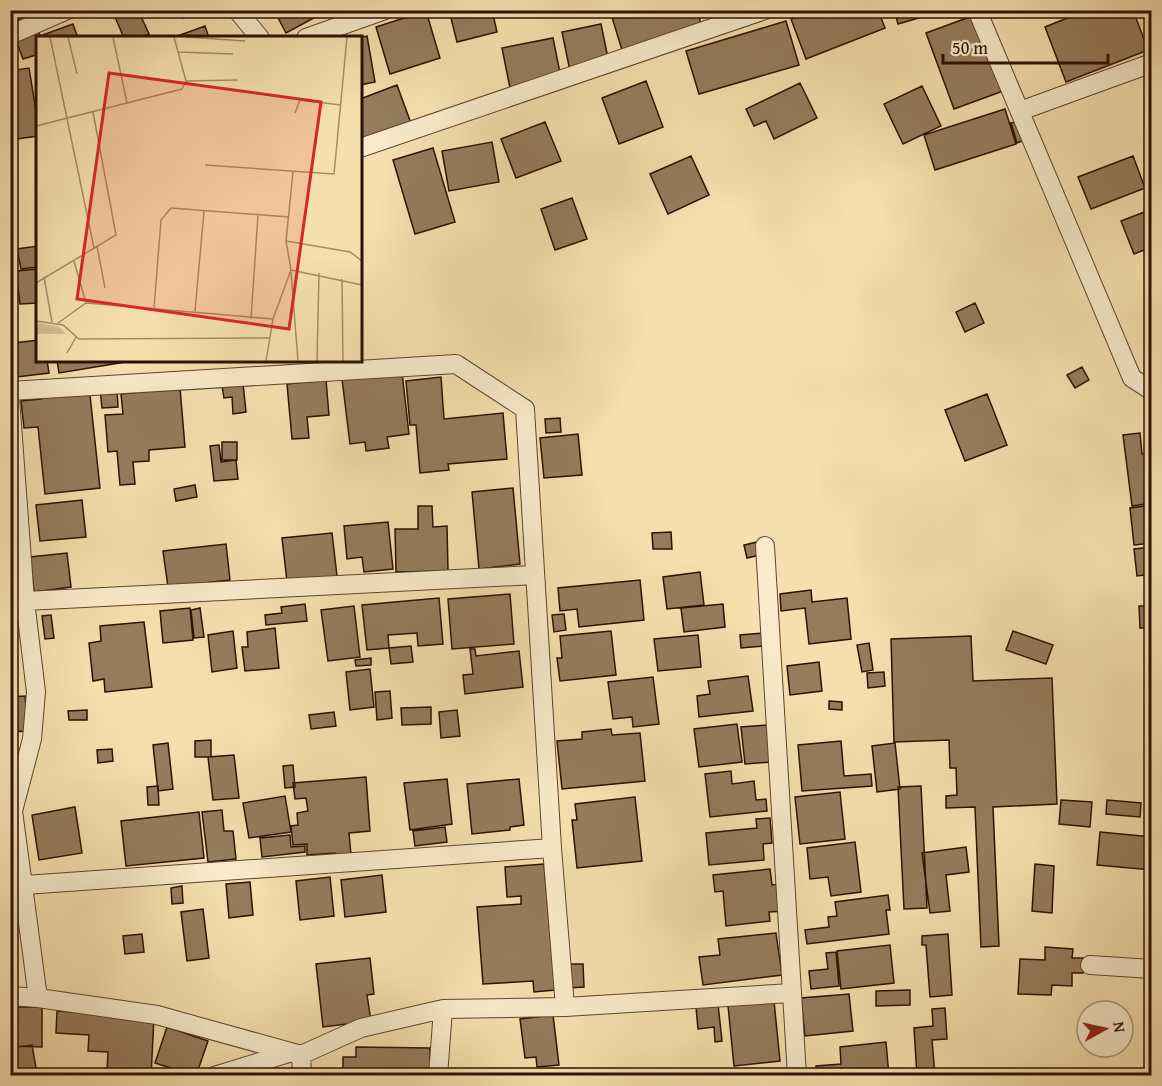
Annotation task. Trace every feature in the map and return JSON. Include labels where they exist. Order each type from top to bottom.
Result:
[{"type":"street","points":[[10,35],[67,10]]},
{"type":"street","points":[[237,10],[258,36]]},
{"type":"street","points":[[312,36],[385,10]]},
{"type":"street","points":[[362,147],[765,10]]},
{"type":"street","points":[[977,10],[1132,378],[1152,392]]},
{"type":"street","points":[[1020,111],[1152,63]]},
{"type":"street","points":[[10,391],[456,364],[525,409],[552,848],[565,1007]]},
{"type":"street","points":[[10,398],[25,601],[36,692],[32,739],[13,811],[25,885],[38,998]]},
{"type":"street","points":[[765,546],[797,1076]]},
{"type":"street","points":[[25,601],[535,575]]},
{"type":"street","points":[[25,885],[552,848]]},
{"type":"street","points":[[1090,965],[1152,969]]},
{"type":"street","points":[[214,1076],[295,1054],[361,1028],[443,1009],[565,1007],[791,993]]},
{"type":"street","points":[[10,996],[157,1015],[295,1054]]},
{"type":"street","points":[[438,1076],[443,1009]]},
{"type":"street","points":[[295,1054],[302,1076]]},
{"type":"building","points":[[14,10],[42,10],[21,23]]},
{"type":"building","points":[[112,10],[138,10],[149,34],[123,36]]},
{"type":"building","points":[[180,10],[203,10],[183,18]]},
{"type":"building","points":[[274,10],[320,10],[321,14],[286,33]]},
{"type":"building","points":[[449,10],[492,10],[497,32],[457,42]]},
{"type":"building","points":[[621,10],[697,10],[701,24],[622,50],[611,14]]},
{"type":"building","points":[[813,10],[878,10],[885,28],[806,59],[791,19]]},
{"type":"building","points":[[894,10],[946,10],[898,24]]},
{"type":"building","points":[[1087,10],[1133,10],[1148,50],[1066,82],[1045,27]]},
{"type":"building","points":[[426,11],[440,58],[390,74],[376,27]]},
{"type":"building","points":[[975,15],[1003,91],[954,109],[926,33]]},
{"type":"building","points":[[786,21],[799,65],[699,94],[686,51]]},
{"type":"building","points":[[73,24],[77,36],[40,36]]},
{"type":"building","points":[[601,24],[609,63],[570,71],[562,32]]},
{"type":"building","points":[[205,26],[208,36],[178,36]]},
{"type":"building","points":[[39,32],[40,36],[36,36],[36,55],[23,59],[16,40]]},
{"type":"building","points":[[367,36],[375,82],[362,85],[362,37]]},
{"type":"building","points":[[553,38],[561,78],[510,88],[502,48]]},
{"type":"building","points":[[29,68],[36,111],[36,136],[10,140],[10,71]]},
{"type":"building","points":[[1152,79],[1152,100],[1145,81]]},
{"type":"building","points":[[646,81],[663,127],[619,144],[602,98]]},
{"type":"building","points":[[800,83],[817,118],[774,139],[766,121],[754,126],[746,109]]},
{"type":"building","points":[[397,85],[412,126],[362,142],[362,98]]},
{"type":"building","points":[[922,86],[941,126],[903,144],[884,104]]},
{"type":"building","points":[[1005,109],[1016,144],[935,170],[924,135]]},
{"type":"building","points":[[1021,120],[1027,139],[1017,143],[1011,123]]},
{"type":"building","points":[[545,122],[561,161],[516,178],[501,139]]},
{"type":"building","points":[[492,142],[499,182],[449,191],[442,151]]},
{"type":"building","points":[[433,148],[455,222],[415,234],[393,160]]},
{"type":"building","points":[[691,156],[709,195],[668,214],[650,174]]},
{"type":"building","points":[[1133,156],[1145,188],[1091,209],[1078,177]]},
{"type":"building","points":[[572,198],[587,239],[555,250],[541,209]]},
{"type":"building","points":[[1152,209],[1152,262],[1150,263],[1144,250],[1134,254],[1121,221]]},
{"type":"building","points":[[36,246],[36,267],[21,269],[17,249]]},
{"type":"building","points":[[36,269],[36,303],[20,304],[16,271]]},
{"type":"building","points":[[975,303],[984,323],[965,332],[956,312]]},
{"type":"building","points":[[36,340],[36,362],[47,362],[49,373],[17,377],[14,343]]},
{"type":"building","points":[[57,362],[126,362],[59,373]]},
{"type":"building","points":[[1082,367],[1089,380],[1075,388],[1067,375]]},
{"type":"building","points":[[402,372],[409,434],[387,437],[389,448],[366,451],[365,442],[350,444],[342,379]]},
{"type":"building","points":[[441,377],[444,419],[503,413],[507,459],[448,464],[449,470],[420,473],[416,425],[410,425],[406,381]]},
{"type":"building","points":[[326,380],[329,415],[307,417],[309,438],[292,439],[287,384]]},
{"type":"building","points":[[243,383],[246,412],[233,414],[232,397],[224,398],[222,386]]},
{"type":"building","points":[[89,386],[100,488],[45,494],[38,427],[24,428],[21,401],[41,399],[40,392]]},
{"type":"building","points":[[117,388],[118,407],[102,408],[100,389]]},
{"type":"building","points":[[180,388],[185,447],[149,450],[149,461],[133,462],[135,484],[120,485],[117,451],[108,452],[105,415],[123,414],[121,394]]},
{"type":"building","points":[[987,394],[1007,445],[965,461],[945,410]]},
{"type":"building","points":[[560,418],[561,432],[546,433],[545,419]]},
{"type":"building","points":[[1140,433],[1142,454],[1152,453],[1152,503],[1132,506],[1123,435]]},
{"type":"building","points":[[578,434],[582,475],[544,478],[540,438]]},
{"type":"building","points":[[222,442],[237,442],[237,460],[222,460]]},
{"type":"building","points":[[219,445],[221,462],[236,460],[238,479],[214,481],[210,446]]},
{"type":"building","points":[[195,485],[197,497],[176,501],[174,489]]},
{"type":"building","points":[[513,488],[520,564],[479,569],[472,492]]},
{"type":"building","points":[[82,500],[86,537],[40,541],[36,505]]},
{"type":"building","points":[[1152,505],[1152,543],[1134,545],[1130,508]]},
{"type":"building","points":[[418,506],[432,506],[433,527],[447,526],[448,571],[396,572],[395,529],[418,529]]},
{"type":"building","points":[[388,522],[393,569],[364,572],[362,557],[347,559],[344,526]]},
{"type":"building","points":[[671,532],[672,549],[653,549],[652,533]]},
{"type":"building","points":[[332,533],[337,576],[287,581],[282,538]]},
{"type":"building","points":[[757,542],[760,555],[747,558],[744,545]]},
{"type":"building","points":[[226,544],[230,580],[168,587],[163,551]]},
{"type":"building","points":[[1152,547],[1152,574],[1137,576],[1134,549]]},
{"type":"building","points":[[67,553],[71,587],[34,592],[30,557]]},
{"type":"building","points":[[700,572],[704,605],[667,609],[663,577]]},
{"type":"building","points":[[640,580],[644,620],[579,627],[577,609],[560,611],[558,588]]},
{"type":"building","points":[[811,590],[812,602],[847,598],[851,639],[809,644],[805,608],[781,611],[780,594]]},
{"type":"building","points":[[510,594],[514,644],[452,649],[448,599]]},
{"type":"building","points":[[439,598],[443,644],[418,646],[417,633],[388,635],[389,648],[367,650],[362,605]]},
{"type":"building","points":[[305,604],[307,621],[266,625],[265,615],[282,613],[281,607]]},
{"type":"building","points":[[723,604],[725,627],[684,632],[681,608]]},
{"type":"building","points":[[354,606],[360,657],[328,661],[321,610]]},
{"type":"building","points":[[1139,606],[1152,606],[1152,655],[1150,655],[1150,628],[1140,628]]},
{"type":"building","points":[[190,608],[193,640],[163,643],[160,611]]},
{"type":"building","points":[[200,608],[204,637],[194,638],[191,610]]},
{"type":"building","points":[[564,614],[566,630],[554,632],[552,615]]},
{"type":"building","points":[[51,615],[54,638],[45,639],[42,616]]},
{"type":"building","points":[[144,622],[152,687],[105,692],[104,679],[93,681],[89,643],[101,641],[100,626]]},
{"type":"building","points":[[275,628],[279,668],[245,671],[242,647],[248,647],[247,632]]},
{"type":"building","points":[[233,631],[237,668],[212,672],[208,635]]},
{"type":"building","points":[[611,631],[616,675],[560,681],[557,658],[562,658],[560,636]]},
{"type":"building","points":[[1013,631],[1053,645],[1046,664],[1006,650]]},
{"type":"building","points":[[764,633],[765,646],[741,648],[740,635]]},
{"type":"building","points":[[698,635],[701,667],[658,671],[654,639]]},
{"type":"building","points":[[971,636],[973,681],[1052,678],[1057,804],[993,807],[999,946],[981,947],[975,807],[946,808],[946,796],[957,795],[956,768],[950,768],[949,740],[894,742],[891,639]]},
{"type":"building","points":[[869,643],[873,670],[862,672],[857,645]]},
{"type":"building","points":[[411,646],[413,662],[391,664],[389,648]]},
{"type":"building","points":[[470,649],[475,649],[476,656],[519,651],[523,687],[465,694],[463,675],[473,674]]},
{"type":"building","points":[[371,658],[371,665],[356,666],[355,660]]},
{"type":"building","points":[[819,662],[822,691],[790,695],[787,666]]},
{"type":"building","points":[[370,669],[374,707],[350,710],[346,672]]},
{"type":"building","points":[[884,672],[885,686],[868,688],[867,673]]},
{"type":"building","points":[[748,676],[753,711],[699,717],[697,696],[710,694],[708,681]]},
{"type":"building","points":[[653,677],[659,724],[633,727],[632,717],[613,719],[608,682]]},
{"type":"building","points":[[390,691],[392,718],[377,720],[375,692]]},
{"type":"building","points":[[25,696],[28,731],[10,732],[10,697]]},
{"type":"building","points":[[829,701],[842,702],[842,710],[829,709]]},
{"type":"building","points":[[431,707],[431,724],[402,725],[401,708]]},
{"type":"building","points":[[87,710],[87,720],[69,720],[68,711]]},
{"type":"building","points":[[457,710],[460,736],[441,738],[439,712]]},
{"type":"building","points":[[334,712],[336,726],[311,729],[309,715]]},
{"type":"building","points":[[737,724],[742,762],[699,767],[694,729]]},
{"type":"building","points":[[767,725],[771,762],[745,764],[741,727]]},
{"type":"building","points":[[611,729],[612,735],[640,733],[645,781],[562,789],[557,741],[582,739],[582,732]]},
{"type":"building","points":[[211,740],[211,757],[195,757],[195,741]]},
{"type":"building","points":[[841,741],[844,776],[871,774],[872,786],[802,791],[798,745]]},
{"type":"building","points":[[168,743],[173,789],[158,791],[153,745]]},
{"type":"building","points":[[895,743],[900,789],[877,792],[872,746]]},
{"type":"building","points":[[112,749],[113,761],[98,763],[97,750]]},
{"type":"building","points":[[234,755],[239,798],[213,800],[208,757]]},
{"type":"building","points":[[293,765],[295,787],[285,788],[283,766]]},
{"type":"building","points":[[731,771],[732,784],[754,781],[756,800],[766,799],[767,811],[710,817],[705,774]]},
{"type":"building","points":[[366,777],[370,831],[349,833],[351,855],[336,856],[335,853],[307,855],[307,844],[293,845],[291,826],[298,825],[297,813],[308,811],[306,798],[295,799],[293,783]]},
{"type":"building","points":[[447,779],[452,824],[410,830],[404,783]]},
{"type":"building","points":[[519,779],[524,825],[510,827],[510,830],[472,834],[467,784]]},
{"type":"building","points":[[158,786],[159,805],[148,805],[147,787]]},
{"type":"building","points":[[921,786],[927,908],[904,909],[898,787]]},
{"type":"building","points":[[840,792],[845,839],[800,844],[795,797]]},
{"type":"building","points":[[285,796],[291,832],[249,838],[243,803]]},
{"type":"building","points":[[635,797],[642,861],[577,868],[572,820],[577,820],[575,804]]},
{"type":"building","points":[[1061,800],[1092,802],[1090,827],[1059,824]]},
{"type":"building","points":[[1107,800],[1141,803],[1140,817],[1106,814]]},
{"type":"building","points":[[75,807],[82,853],[39,860],[32,815]]},
{"type":"building","points":[[222,810],[224,831],[233,831],[236,859],[208,862],[202,812]]},
{"type":"building","points":[[199,812],[204,858],[126,866],[121,821]]},
{"type":"building","points":[[770,818],[772,843],[763,844],[764,860],[709,865],[706,833],[757,828],[756,819]]},
{"type":"building","points":[[445,827],[447,842],[415,846],[413,831]]},
{"type":"building","points":[[1100,832],[1152,837],[1152,870],[1097,865]]},
{"type":"building","points":[[290,835],[291,847],[305,846],[305,852],[262,857],[260,838]]},
{"type":"building","points":[[855,842],[861,892],[831,896],[828,877],[810,879],[807,848]]},
{"type":"building","points":[[966,847],[969,872],[946,875],[950,911],[930,913],[922,853]]},
{"type":"building","points":[[544,864],[555,990],[534,992],[533,981],[483,984],[477,907],[521,904],[521,896],[507,897],[505,867]]},
{"type":"building","points":[[1035,864],[1054,866],[1052,913],[1032,911]]},
{"type":"building","points":[[770,869],[772,885],[781,884],[784,911],[769,912],[770,921],[726,926],[723,891],[715,892],[713,875]]},
{"type":"building","points":[[382,875],[386,912],[345,917],[341,880]]},
{"type":"building","points":[[330,877],[334,916],[300,920],[296,881]]},
{"type":"building","points":[[250,882],[253,915],[229,918],[226,884]]},
{"type":"building","points":[[182,886],[183,903],[172,904],[171,888]]},
{"type":"building","points":[[888,895],[890,910],[886,910],[889,934],[807,944],[805,930],[829,927],[828,917],[837,916],[835,902]]},
{"type":"building","points":[[203,909],[209,958],[187,961],[181,912]]},
{"type":"building","points":[[776,933],[782,975],[703,985],[699,957],[720,955],[718,939]]},
{"type":"building","points":[[142,934],[144,952],[125,954],[123,936]]},
{"type":"building","points":[[948,934],[952,995],[930,997],[926,945],[922,945],[922,936]]},
{"type":"building","points":[[890,945],[894,983],[841,989],[837,951]]},
{"type":"building","points":[[1045,947],[1073,949],[1072,958],[1084,958],[1083,973],[1072,973],[1072,986],[1052,985],[1051,995],[1018,994],[1020,959],[1045,960]]},
{"type":"building","points":[[836,952],[839,986],[811,989],[809,971],[828,969],[826,953]]},
{"type":"building","points":[[370,958],[374,994],[367,995],[371,1021],[323,1027],[316,964]]},
{"type":"building","points":[[568,964],[583,964],[584,987],[569,988]]},
{"type":"building","points":[[910,990],[910,1005],[876,1006],[876,991]]},
{"type":"building","points":[[849,994],[853,1031],[805,1036],[801,998]]},
{"type":"building","points":[[774,1001],[780,1061],[734,1066],[728,1006]]},
{"type":"building","points":[[718,1004],[722,1041],[715,1042],[714,1027],[698,1029],[696,1007]]},
{"type":"building","points":[[10,1007],[42,1007],[42,1047],[10,1046]]},
{"type":"building","points":[[945,1008],[947,1039],[932,1040],[935,1076],[917,1076],[914,1028],[933,1026],[932,1009]]},
{"type":"building","points":[[57,1011],[154,1018],[151,1076],[94,1076],[94,1069],[107,1070],[108,1052],[88,1051],[89,1035],[56,1033]]},
{"type":"building","points":[[553,1015],[559,1065],[537,1067],[536,1057],[525,1058],[520,1019]]},
{"type":"building","points":[[167,1027],[208,1041],[196,1076],[155,1063]]},
{"type":"building","points":[[886,1042],[889,1076],[817,1076],[816,1066],[841,1064],[840,1047]]},
{"type":"building","points":[[32,1045],[37,1074],[10,1076],[10,1048]]},
{"type":"building","points":[[356,1047],[430,1048],[430,1076],[343,1076],[343,1057],[356,1057]]}]
